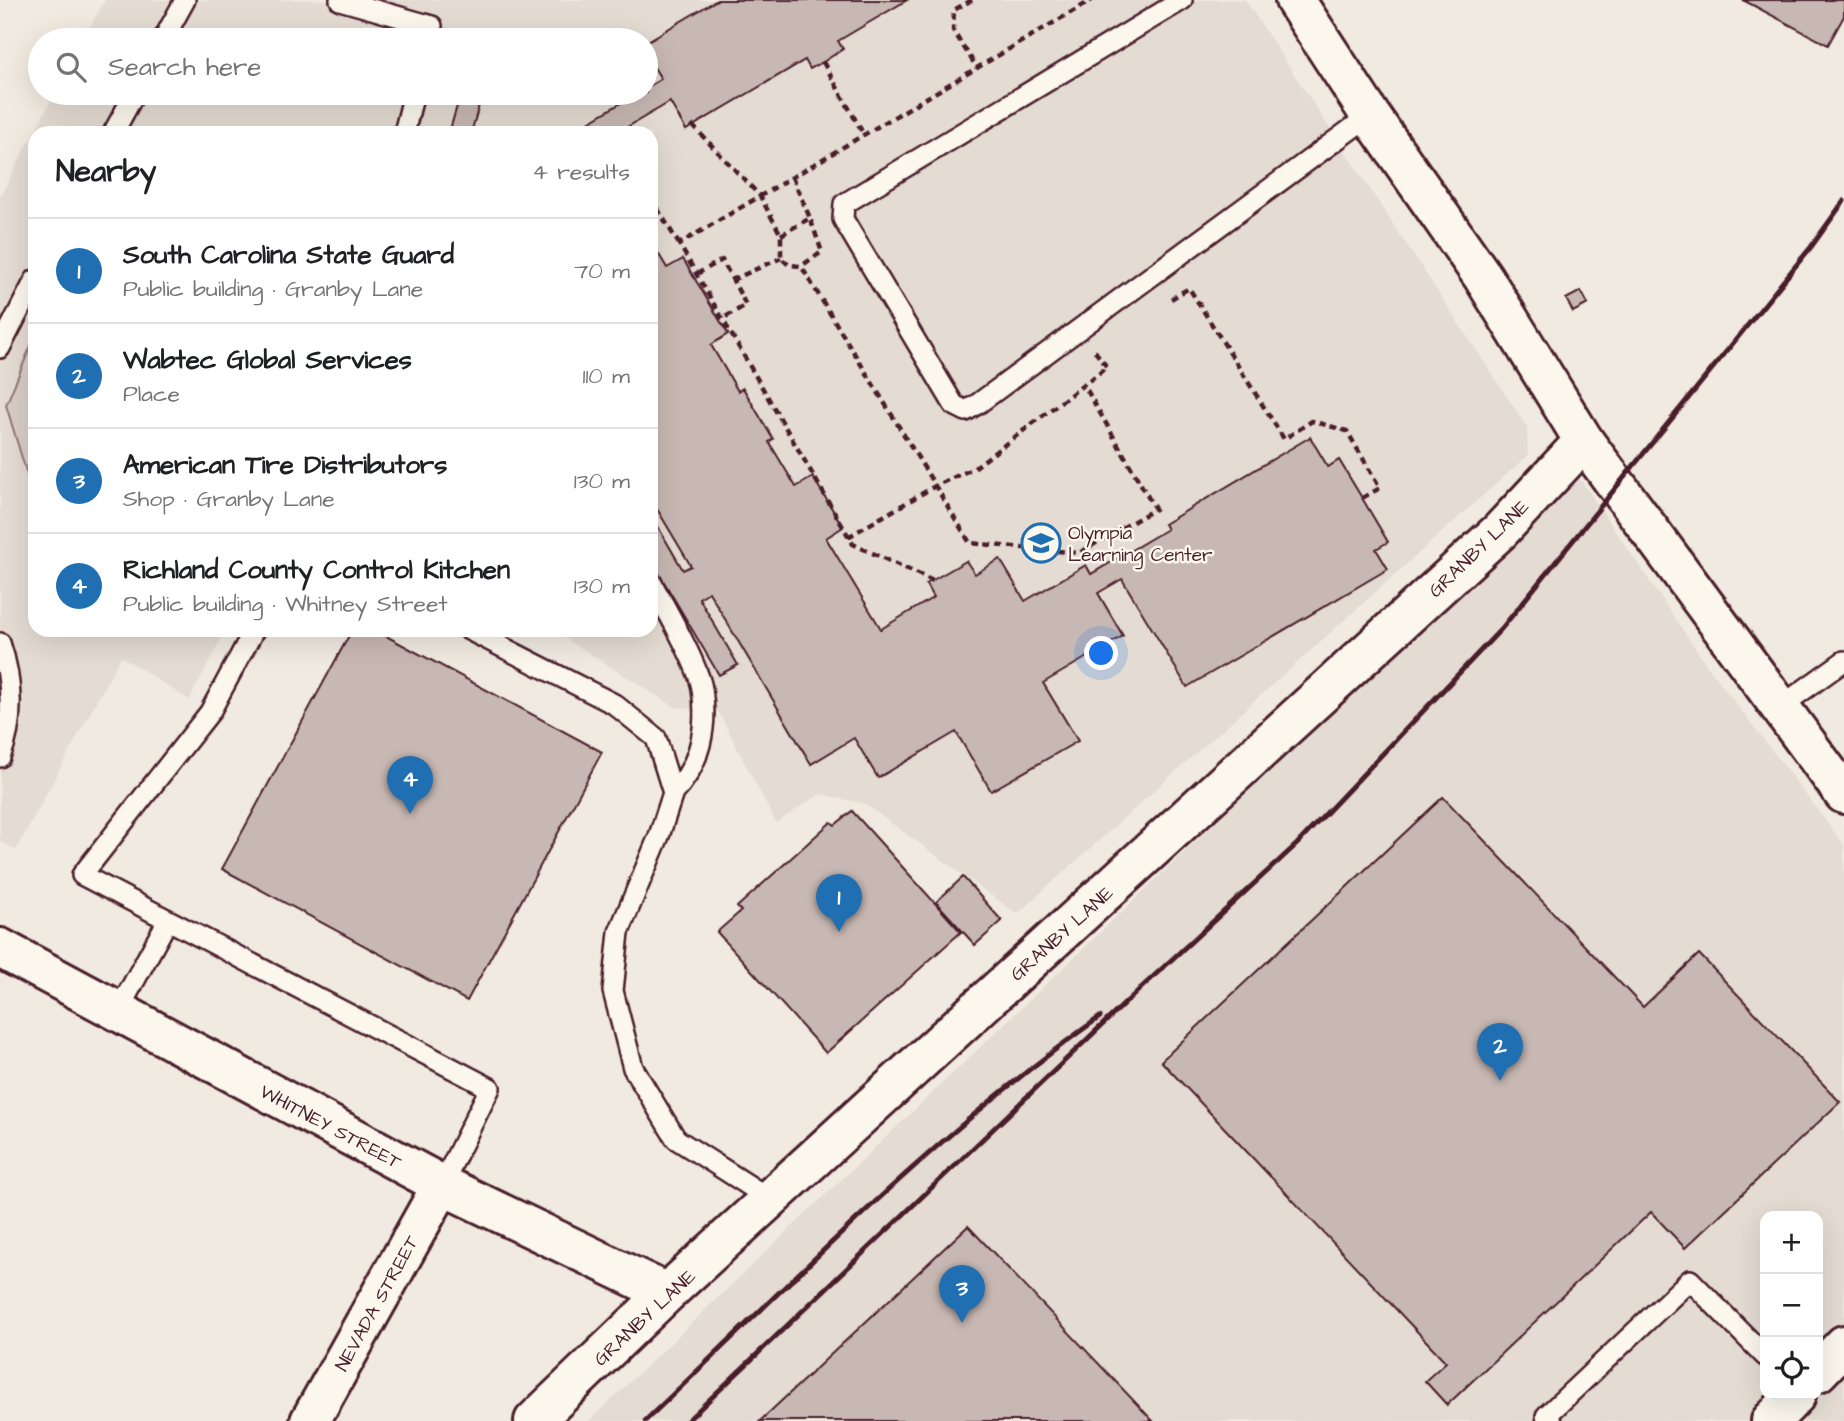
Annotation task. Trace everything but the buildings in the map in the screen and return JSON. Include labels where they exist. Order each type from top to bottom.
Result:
[{"type":"street","points":[[1295,0],[1370,115],[1483,277],[1584,441],[1844,794]]},
{"type":"street","name":"GRANBY LANE","points":[[534,1421],[667,1293],[1500,531],[1584,441]]},
{"type":"street","name":"WHITNEY STREET","points":[[0,948],[442,1185],[667,1293]]},
{"type":"street","name":"NEVADA STREET","points":[[310,1421],[442,1185]]},
{"type":"street","points":[[1823,1367],[1844,1345]]},
{"type":"street","points":[[1771,1421],[1791,1400]]},
{"type":"lane","points":[[170,28],[185,0]]},
{"type":"lane","points":[[340,0],[431,28]]},
{"type":"lane","points":[[1182,0],[844,204],[843,219],[954,405],[960,410],[966,411],[979,403],[1370,115]]},
{"type":"lane","points":[[117,126],[128,105]]},
{"type":"lane","points":[[406,126],[411,105]]},
{"type":"lane","points":[[0,348],[28,293]]},
{"type":"lane","points":[[658,596],[702,687],[703,720],[698,754],[689,776],[673,793],[659,836],[619,932],[613,991],[633,1068],[676,1139],[771,1199]]},
{"type":"lane","points":[[250,637],[210,712],[82,875],[490,1088],[442,1185]]},
{"type":"lane","points":[[483,637],[614,704],[656,738],[673,793]]},
{"type":"lane","points":[[0,643],[6,660],[11,708],[0,757]]},
{"type":"lane","points":[[1780,707],[1844,661]]},
{"type":"lane","points":[[118,1012],[168,920]]},
{"type":"lane","points":[[1551,1421],[1546,1416],[1690,1280],[1760,1351]]},
{"type":"path","points":[[972,0],[954,10],[953,30],[977,68]]},
{"type":"path","points":[[823,62],[864,135]]},
{"type":"path","points":[[792,177],[822,252],[801,266]]},
{"type":"path","points":[[658,210],[679,244]]},
{"type":"path","points":[[781,234],[810,218]]},
{"type":"path","points":[[732,280],[780,258]]},
{"type":"path","points":[[696,274],[722,260],[746,305],[722,318]]},
{"type":"path","points":[[1167,302],[1189,288],[1284,439],[1312,421],[1347,431],[1380,488],[1362,498]]},
{"type":"path","points":[[848,537],[935,485],[974,468],[1107,368],[1093,348],[1104,341]]},
{"type":"shaded area","name":"Olympia Learning Center","points":[[105,0],[1245,0],[1527,427],[1528,455],[1017,914],[865,804],[820,794],[776,823],[718,711],[675,707],[563,637],[658,637],[658,126],[38,126],[49,105],[658,105],[658,28],[90,28]]},
{"type":"shaded area","name":"Olympia Learning Center","points":[[28,144],[28,637],[222,637],[189,700],[121,656],[16,850],[0,841],[0,197]]},
{"type":"shaded area","points":[[28,353],[28,478],[6,405]]},
{"type":"shaded area","points":[[1578,476],[1708,667],[1844,845],[1844,1421],[589,1421]]},
{"type":"railway","points":[[687,1421],[1142,987],[1297,844],[1502,628],[1811,247],[1844,201]]},
{"type":"railway","points":[[645,1421],[922,1160],[1039,1062],[1100,1017]]},
{"type":"place","name":"Olympia Learning Center","points":[[1041,543]]},
{"type":"place","name":"Richland County Control Kitchen","points":[[410,814]]},
{"type":"place","name":"South Carolina State Guard","points":[[839,932]]},
{"type":"place","name":"Wabtec Global Services","points":[[1500,1081]]},
{"type":"place","name":"American Tire Distributors","points":[[962,1323]]}]
